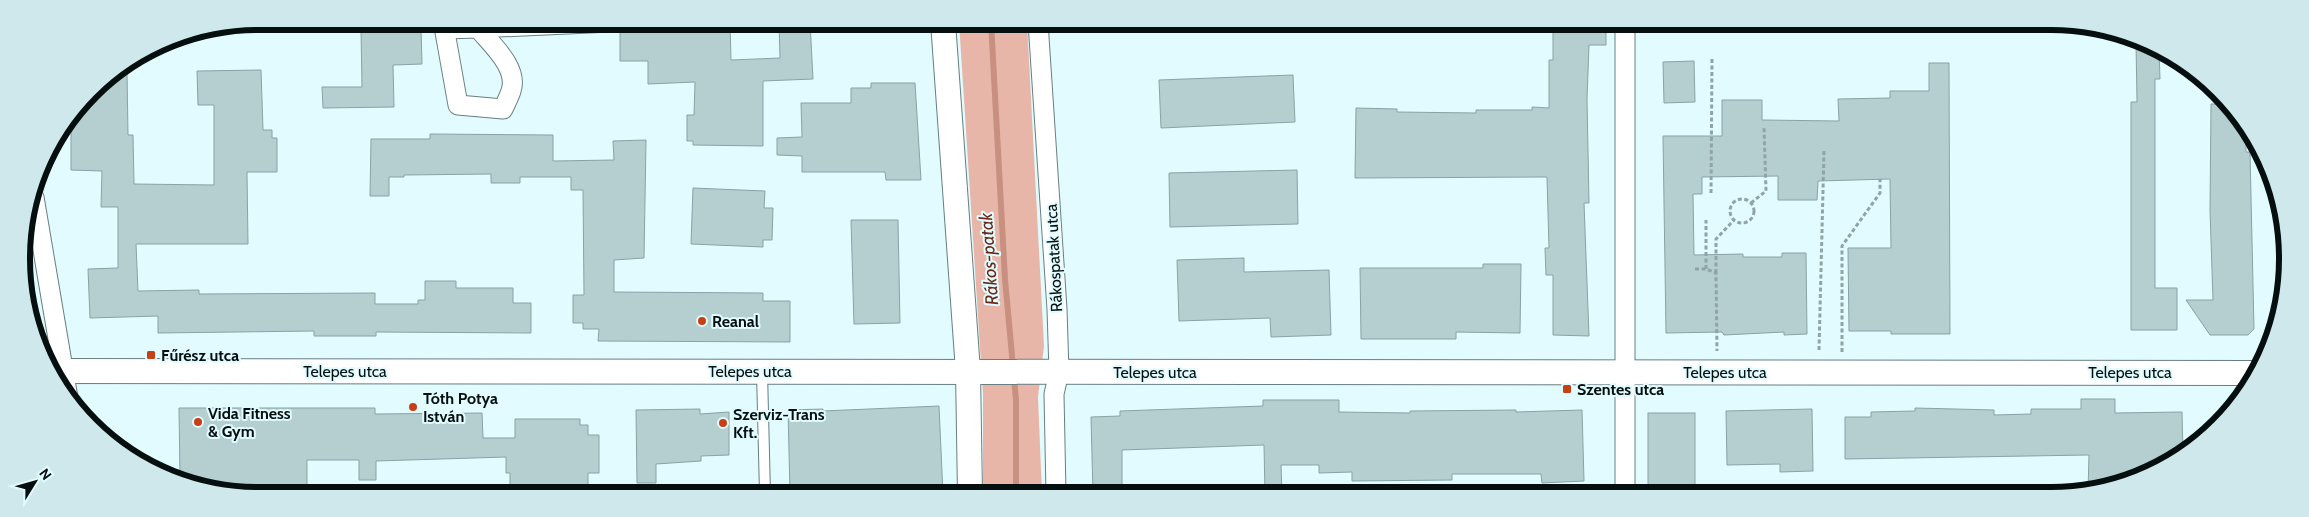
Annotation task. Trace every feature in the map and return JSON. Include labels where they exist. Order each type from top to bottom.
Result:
[{"type":"street","points":[[444,30],[458,105],[503,109],[512,90],[510,72],[500,55],[480,30]]},
{"type":"street","points":[[944,30],[968,371],[970,487]]},
{"type":"street","name":"Rákospatak utca","points":[[1039,30],[1057,309],[1049,372],[1054,394],[1056,487]]},
{"type":"street","points":[[1624,30],[1624,487]]},
{"type":"street","points":[[36,208],[57,366]]},
{"type":"street","name":"Telepes utca","points":[[60,371],[2247,374]]},
{"type":"lane","points":[[762,371],[765,487]]},
{"type":"path","points":[[1711,193],[1712,57]]},
{"type":"path","points":[[1751,203],[1766,191],[1764,127]]},
{"type":"path","points":[[1819,372],[1824,151]]},
{"type":"path","points":[[1843,372],[1842,246],[1880,193],[1880,179]]},
{"type":"path","points":[[1743,199],[1751,203],[1754,213],[1748,223],[1741,224],[1734,220],[1730,210],[1732,204],[1737,200],[1743,199]]},
{"type":"path","points":[[1706,220],[1706,269]]},
{"type":"path","points":[[1717,372],[1716,239],[1734,220]]},
{"type":"path","points":[[1696,269],[1706,269],[1716,273]]},
{"type":"shaded area","points":[[960,30],[1027,30],[1044,346],[1038,397],[1042,487],[983,487],[983,394]]},
{"type":"building","points":[[361,30],[421,30],[422,64],[393,65],[394,107],[323,108],[322,87],[362,87]]},
{"type":"building","points":[[620,30],[730,30],[731,60],[780,58],[779,30],[810,30],[813,79],[763,81],[763,146],[693,145],[693,141],[687,141],[687,115],[694,115],[695,82],[648,84],[648,61],[620,61]]},
{"type":"building","points":[[1553,30],[1606,30],[1606,45],[1589,45],[1587,99],[1589,203],[1584,203],[1589,336],[1553,335],[1553,275],[1546,275],[1545,248],[1549,248],[1547,177],[1355,178],[1356,108],[1397,109],[1397,112],[1476,113],[1476,110],[1532,110],[1532,107],[1549,108],[1549,60],[1553,60]]},
{"type":"building","points":[[2136,46],[2159,58],[2160,79],[2155,79],[2155,288],[2177,288],[2177,330],[2131,330],[2131,102],[2137,102]]},
{"type":"building","points":[[1694,61],[1695,102],[1664,103],[1663,62]]},
{"type":"building","points":[[1929,63],[1949,63],[1950,334],[1891,334],[1891,331],[1849,331],[1848,248],[1891,248],[1890,179],[1818,181],[1817,200],[1778,200],[1778,176],[1702,177],[1702,194],[1693,194],[1694,255],[1743,254],[1743,257],[1782,257],[1782,253],[1806,253],[1807,334],[1784,335],[1784,332],[1724,335],[1722,332],[1666,333],[1663,136],[1722,136],[1722,100],[1762,100],[1762,120],[1839,121],[1838,99],[1890,98],[1890,91],[1929,91]]},
{"type":"building","points":[[261,70],[263,130],[272,130],[272,138],[277,138],[277,172],[247,172],[248,244],[136,244],[138,291],[199,290],[199,294],[375,293],[375,304],[418,304],[418,300],[425,300],[425,281],[456,281],[456,288],[513,288],[513,303],[531,303],[531,333],[376,332],[376,336],[314,336],[314,331],[158,333],[158,316],[90,318],[88,269],[118,268],[118,207],[101,207],[102,171],[71,170],[71,129],[77,119],[97,97],[127,72],[128,135],[133,135],[134,184],[214,185],[214,105],[198,105],[197,71]]},
{"type":"building","points":[[1293,75],[1295,122],[1161,128],[1159,80]]},
{"type":"building","points":[[871,83],[915,83],[921,180],[886,180],[885,172],[802,172],[802,156],[777,155],[777,138],[802,137],[801,103],[851,103],[851,88],[871,88]]},
{"type":"building","points":[[2211,104],[2218,104],[2232,119],[2246,141],[2246,152],[2250,152],[2254,329],[2248,335],[2210,335],[2186,300],[2213,300],[2210,210]]},
{"type":"building","points":[[430,134],[553,135],[553,161],[614,160],[613,141],[646,140],[644,258],[614,260],[614,292],[763,293],[763,301],[790,301],[790,342],[598,341],[599,329],[583,329],[583,323],[573,323],[573,295],[584,295],[583,190],[571,190],[571,177],[520,177],[520,183],[491,183],[491,174],[404,175],[404,177],[389,177],[389,196],[370,196],[371,139],[430,139]]},
{"type":"building","points":[[1297,170],[1298,224],[1170,227],[1169,173]]},
{"type":"building","points":[[693,188],[765,191],[764,208],[773,208],[772,240],[763,240],[763,247],[691,244]]},
{"type":"building","points":[[851,220],[898,220],[900,323],[854,324]]},
{"type":"building","points":[[1244,258],[1244,272],[1329,270],[1331,335],[1271,337],[1270,318],[1179,321],[1177,260]]},
{"type":"building","points":[[1483,264],[1521,264],[1520,333],[1456,332],[1456,339],[1361,339],[1360,268],[1483,268]]},
{"type":"building","points":[[2081,399],[2115,399],[2115,413],[2182,412],[2183,444],[2138,470],[2088,484],[2089,455],[1845,459],[1845,417],[1871,417],[1871,412],[1915,411],[1915,408],[1994,410],[1994,415],[2031,414],[2031,409],[2081,409]]},
{"type":"building","points":[[1263,400],[1339,400],[1339,412],[1410,413],[1410,411],[1516,410],[1516,412],[1582,410],[1584,481],[1542,483],[1541,474],[1452,474],[1452,480],[1352,481],[1352,472],[1319,473],[1319,465],[1281,465],[1282,487],[1265,487],[1264,445],[1122,450],[1122,487],[1093,487],[1091,417],[1120,416],[1120,411],[1263,406]]},
{"type":"building","points":[[939,406],[943,487],[790,487],[788,410],[823,409],[823,411]]},
{"type":"building","points":[[179,408],[375,408],[375,414],[482,413],[483,438],[515,438],[515,419],[580,419],[580,425],[588,425],[588,435],[599,435],[599,473],[588,473],[588,485],[569,485],[569,487],[510,487],[510,473],[506,473],[506,457],[376,461],[376,480],[359,480],[359,460],[307,460],[307,487],[244,487],[214,483],[180,473]]},
{"type":"building","points":[[700,409],[700,414],[729,412],[729,455],[701,456],[701,461],[656,464],[656,483],[637,483],[636,410]]},
{"type":"building","points":[[1812,409],[1813,471],[1780,472],[1780,464],[1727,465],[1726,411]]},
{"type":"building","points":[[1648,413],[1695,413],[1695,487],[1648,487]]},
{"type":"waterway","name":"Rákos-patak","points":[[991,30],[1005,279],[1016,400],[1016,487]]},
{"type":"place","name":"Reanal","points":[[702,321]]},
{"type":"place","name":"Fűrész utca","points":[[151,355]]},
{"type":"place","name":"Szentes utca","points":[[1567,389]]},
{"type":"place","name":"Tóth Potya István","points":[[413,407]]},
{"type":"place","name":"Vida Fitness & Gym","points":[[198,422]]},
{"type":"place","name":"Szerviz-Trans Kft.","points":[[723,423]]}]
